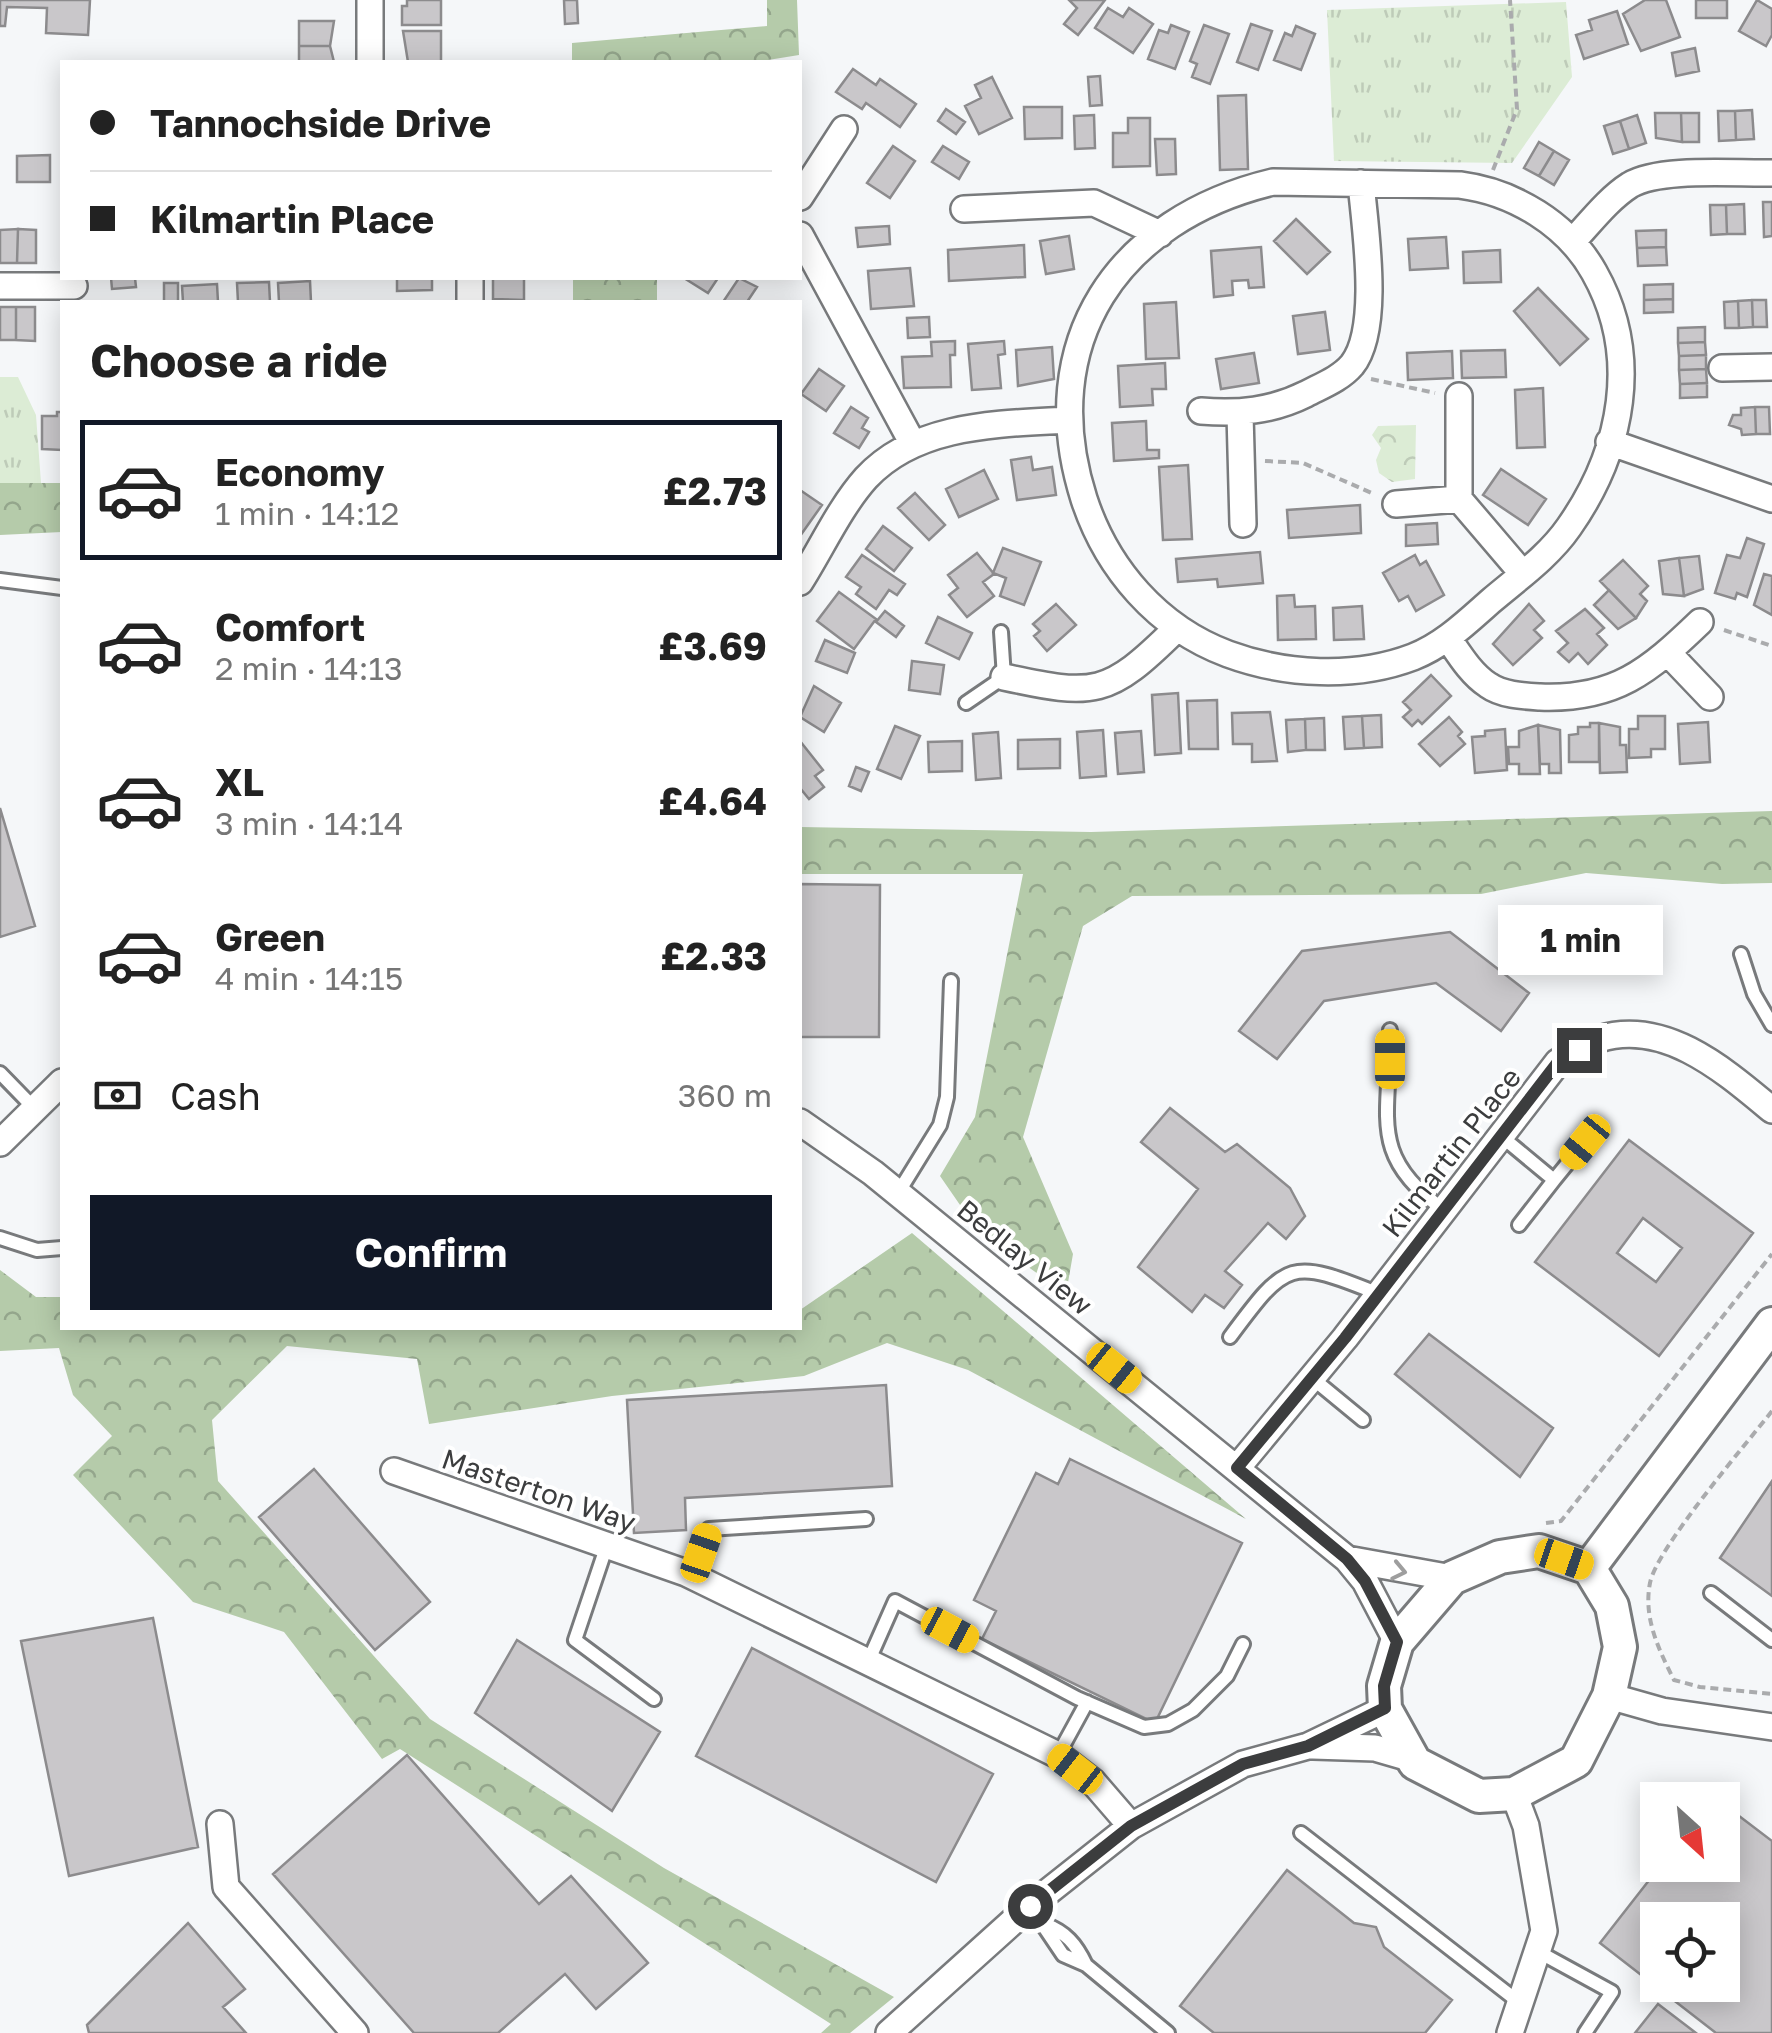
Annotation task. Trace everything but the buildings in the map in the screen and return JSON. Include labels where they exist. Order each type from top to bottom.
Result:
[{"type":"street","points":[[370,0],[370,60]]},
{"type":"street","points":[[802,194],[844,129]]},
{"type":"street","points":[[1573,241],[1622,191],[1652,177],[1772,173]]},
{"type":"street","points":[[1274,182],[1486,188],[1548,220],[1573,241],[1611,302],[1620,333],[1622,404],[1569,528],[1523,574],[1448,638],[1412,658],[1313,673],[1254,664],[1175,630],[1110,557],[1085,502],[1068,420],[1078,340],[1092,308],[1112,278],[1160,234],[1201,206],[1274,182]]},
{"type":"street","points":[[1201,410],[1240,414],[1292,401],[1352,365],[1364,342],[1368,280],[1361,182]]},
{"type":"street","points":[[964,208],[1094,203],[1160,234]]},
{"type":"street","points":[[802,240],[913,444]]},
{"type":"street","points":[[0,286],[73,289]]},
{"type":"street","points":[[1722,368],[1772,366]]},
{"type":"street","points":[[1459,396],[1459,499],[1523,574]]},
{"type":"street","points":[[1240,414],[1243,524]]},
{"type":"street","points":[[802,579],[867,477],[913,444],[975,425],[1068,420]]},
{"type":"street","points":[[1609,442],[1772,499]]},
{"type":"street","points":[[1396,504],[1459,499]]},
{"type":"street","points":[[1448,638],[1488,686],[1514,695],[1576,697],[1615,688],[1668,653],[1700,622]]},
{"type":"street","points":[[1004,677],[1063,690],[1102,688],[1132,672],[1175,630]]},
{"type":"street","points":[[1668,653],[1710,697]]},
{"type":"street","name":"Kilmartin Place","points":[[1237,1468],[1379,1294],[1558,1062],[1600,1038],[1658,1035],[1726,1072],[1770,1104]]},
{"type":"street","points":[[0,1143],[60,1084]]},
{"type":"street","name":"Bedlay View","points":[[802,1123],[898,1193],[1347,1559],[1365,1581],[1397,1642]]},
{"type":"street","points":[[1589,1568],[1772,1324]]},
{"type":"street","name":"Masterton Way","points":[[394,1471],[693,1577],[1058,1755],[1093,1782],[1131,1826]]},
{"type":"street","points":[[1308,1746],[1375,1748],[1413,1758],[1446,1782],[1479,1796],[1514,1794],[1576,1761],[1608,1696],[1620,1647],[1612,1606],[1589,1568],[1539,1551],[1500,1557],[1452,1578],[1397,1642],[1384,1686],[1385,1708],[1413,1758]]},
{"type":"street","name":"Bedlay View","points":[[1347,1559],[1452,1578]]},
{"type":"street","points":[[1608,1696],[1662,1712],[1772,1727]]},
{"type":"street","points":[[888,2033],[1037,1915],[1131,1826],[1243,1764],[1308,1746],[1385,1708]]},
{"type":"street","points":[[1510,2033],[1544,1931],[1526,1826],[1514,1794]]},
{"type":"street","points":[[220,1824],[226,1887],[355,2033]]},
{"type":"lane","points":[[0,580],[60,588]]},
{"type":"lane","points":[[966,703],[1004,677],[1002,632]]},
{"type":"lane","points":[[1741,954],[1754,994],[1772,1025]]},
{"type":"lane","points":[[898,1193],[940,1125],[947,1097],[951,982]]},
{"type":"lane","points":[[1390,1030],[1387,1134],[1409,1186],[1444,1210]]},
{"type":"lane","points":[[0,1073],[35,1110]]},
{"type":"lane","points":[[1501,1136],[1554,1180]]},
{"type":"lane","points":[[1519,1224],[1585,1142]]},
{"type":"lane","points":[[0,1238],[36,1250],[60,1248]]},
{"type":"lane","points":[[1230,1338],[1266,1288],[1296,1271],[1319,1270],[1379,1294]]},
{"type":"lane","points":[[1312,1378],[1364,1420]]},
{"type":"lane","points":[[693,1577],[710,1530],[866,1519]]},
{"type":"lane","points":[[607,1546],[575,1640],[654,1699]]},
{"type":"lane","points":[[1711,1592],[1772,1640]]},
{"type":"lane","points":[[868,1662],[896,1601],[1087,1702],[1144,1727],[1168,1724],[1194,1710],[1227,1676],[1244,1644]]},
{"type":"lane","points":[[1058,1755],[1087,1702]]},
{"type":"lane","points":[[1302,1833],[1520,2003]]},
{"type":"lane","points":[[1037,1915],[1063,1955],[1086,1965],[1168,2033]]},
{"type":"lane","points":[[1537,1951],[1612,1992],[1585,2033]]},
{"type":"path","points":[[1486,188],[1518,109],[1510,0]]},
{"type":"path","points":[[1352,365],[1378,383],[1459,396]]},
{"type":"path","points":[[1241,460],[1303,463],[1396,504]]},
{"type":"path","points":[[1700,622],[1772,646]]},
{"type":"path","points":[[1533,1524],[1561,1521],[1772,1254]]},
{"type":"path","points":[[1772,1411],[1673,1540],[1650,1582],[1652,1635],[1674,1680],[1700,1687],[1772,1694]]},
{"type":"green space","points":[[767,0],[797,0],[799,55],[768,60],[572,60],[572,43],[767,26]]},
{"type":"green space","points":[[1566,2],[1572,77],[1512,163],[1334,161],[1327,10]]},
{"type":"green space","points":[[573,280],[657,280],[657,300],[573,300]]},
{"type":"green space","points":[[0,377],[18,377],[36,415],[41,483],[0,483]]},
{"type":"green space","points":[[1416,425],[1415,479],[1392,482],[1379,473],[1376,460],[1381,448],[1372,435],[1378,426]]},
{"type":"green space","points":[[0,483],[60,483],[60,532],[0,535]]},
{"type":"green space","points":[[1772,811],[1772,883],[1722,884],[1586,873],[1481,894],[1132,896],[1083,926],[1023,1137],[1073,1254],[1066,1294],[978,1231],[940,1176],[975,1117],[1023,874],[802,874],[802,827],[1091,832]]},
{"type":"green space","points":[[912,1233],[1246,1519],[968,1370],[887,1343],[804,1376],[612,1396],[429,1424],[417,1359],[287,1346],[212,1420],[218,1481],[430,1719],[664,1868],[894,1997],[850,2033],[821,2033],[831,2024],[400,1749],[382,1759],[284,1632],[193,1602],[73,1475],[112,1436],[73,1395],[59,1348],[0,1351],[0,1270],[36,1297],[60,1297],[60,1330],[802,1330],[802,1309]]},
{"type":"route","points":[[1030,1906],[1131,1826],[1243,1764],[1308,1746],[1385,1708],[1384,1686],[1397,1642],[1365,1581],[1347,1559],[1237,1468],[1345,1338],[1558,1062],[1579,1050]]}]
